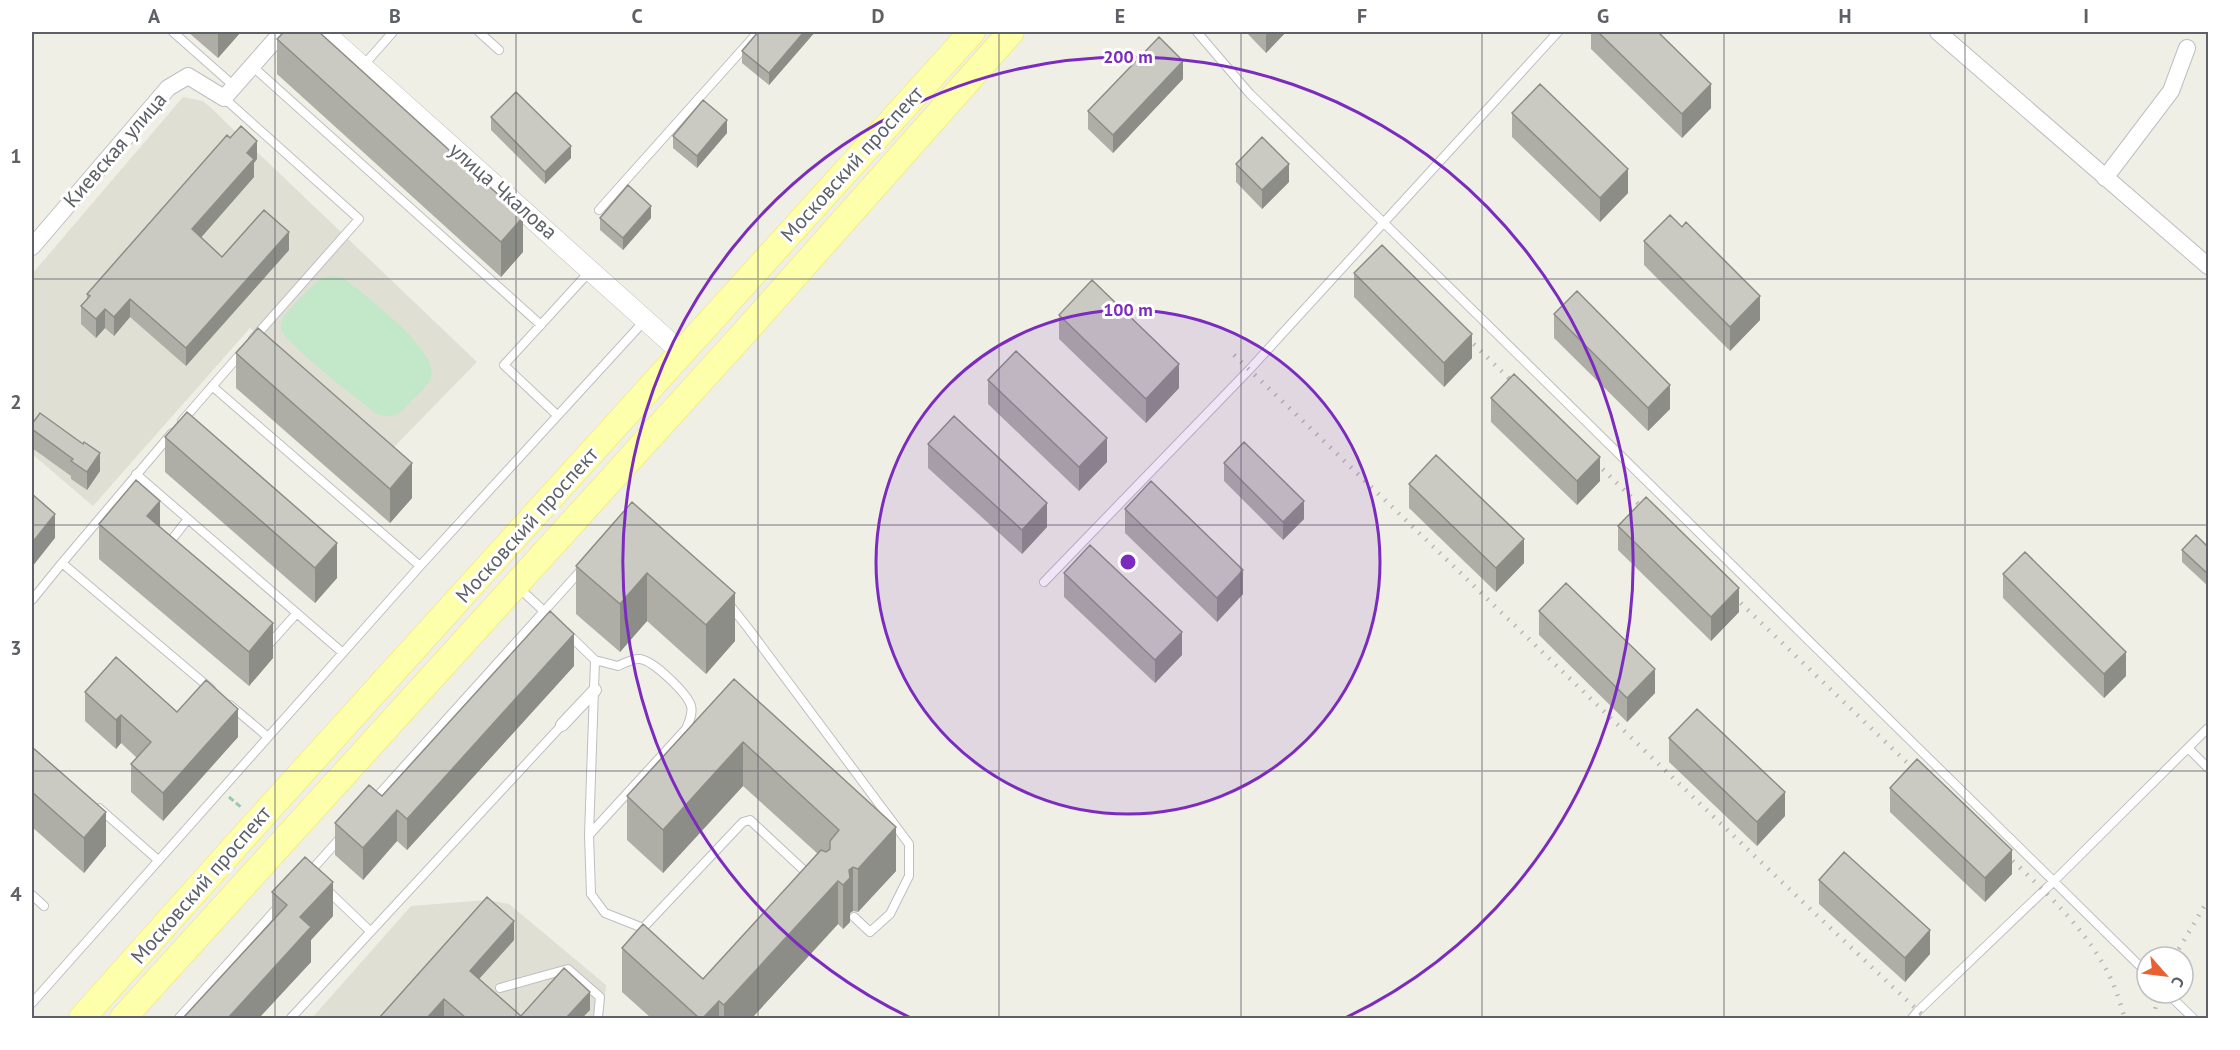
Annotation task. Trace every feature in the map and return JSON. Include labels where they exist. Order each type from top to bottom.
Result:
[{"type":"main road","name":"Московский проспект","points":[[82,1018],[972,32]]},
{"type":"main road","name":"Московский проспект","points":[[123,1018],[746,332],[1011,32]]},
{"type":"main road","points":[[492,564],[515,585]]},
{"type":"street","points":[[229,92],[282,32]]},
{"type":"street","name":"улица Чкалова","points":[[324,32],[646,318],[681,352]]},
{"type":"street","points":[[1938,32],[2208,266]]},
{"type":"street","points":[[2105,178],[2171,91],[2187,48]]},
{"type":"street","name":"Киевская улица","points":[[32,247],[168,88],[188,76],[229,92]]},
{"type":"street","points":[[562,725],[595,690]]},
{"type":"lane","points":[[32,600],[136,474],[359,219],[229,92],[173,32]]},
{"type":"lane","points":[[362,67],[393,32]]},
{"type":"lane","points":[[479,32],[499,50]]},
{"type":"lane","points":[[599,210],[758,32]]},
{"type":"lane","points":[[1197,32],[1250,94],[2135,961]]},
{"type":"lane","points":[[1044,582],[1249,370],[1558,32]]},
{"type":"lane","points":[[252,66],[541,325]]},
{"type":"lane","points":[[557,415],[504,365],[592,270]]},
{"type":"lane","points":[[32,1003],[420,566],[646,318]]},
{"type":"lane","points":[[212,386],[420,566]]},
{"type":"lane","points":[[136,474],[343,653]]},
{"type":"lane","points":[[172,558],[163,551],[188,519]]},
{"type":"lane","points":[[364,812],[590,561]]},
{"type":"lane","points":[[62,563],[214,692]]},
{"type":"lane","points":[[515,585],[552,619]]},
{"type":"lane","points":[[725,600],[909,844],[909,876],[890,914],[870,932],[854,917]]},
{"type":"lane","points":[[261,635],[270,643],[297,613]]},
{"type":"lane","points":[[561,627],[595,660],[618,666],[634,659],[647,661],[686,695],[692,709],[686,729],[589,835]]},
{"type":"lane","points":[[595,660],[589,835],[591,894],[605,912],[644,932],[743,822],[750,820],[818,882]]},
{"type":"lane","points":[[223,699],[268,737]]},
{"type":"lane","points":[[291,1018],[562,725]]},
{"type":"lane","points":[[1912,1018],[2208,728]]},
{"type":"lane","points":[[2188,748],[2208,768]]},
{"type":"lane","points":[[90,800],[158,860]]},
{"type":"lane","points":[[301,882],[348,829]]},
{"type":"lane","points":[[309,873],[370,930]]},
{"type":"lane","points":[[803,884],[811,876]]},
{"type":"lane","points":[[32,895],[44,906]]},
{"type":"lane","points":[[179,1018],[286,899]]},
{"type":"lane","points":[[500,988],[568,969],[600,997],[598,1018]]},
{"type":"lane","points":[[2179,1005],[2193,1018]]},
{"type":"shaded area","points":[[183,97],[203,101],[210,107],[477,362],[393,448],[250,328],[93,506],[32,454],[32,274]]},
{"type":"shaded area","points":[[487,900],[509,904],[606,985],[603,1018],[312,1018],[411,906]]},
{"type":"green space","points":[[329,276],[346,280],[399,325],[424,353],[431,366],[431,378],[425,388],[395,415],[386,416],[375,413],[294,346],[281,329],[283,318],[288,311],[315,284]]},
{"type":"building","points":[[284,32],[319,32],[523,217],[501,242],[277,39]]},
{"type":"building","points":[[758,32],[804,32],[769,73],[742,51]]},
{"type":"building","points":[[1598,32],[1658,32],[1711,84],[1682,114]]},
{"type":"building","points":[[1159,37],[1183,61],[1113,135],[1088,111]]},
{"type":"building","points":[[1540,84],[1628,169],[1600,198],[1512,113]]},
{"type":"building","points":[[516,92],[571,146],[545,172],[491,117]]},
{"type":"building","points":[[703,100],[727,120],[697,156],[673,136]]},
{"type":"building","points":[[241,126],[257,141],[247,153],[254,159],[192,229],[222,257],[264,210],[289,232],[186,348],[130,299],[114,317],[105,309],[96,319],[81,306],[90,296],[87,294],[227,135],[230,138]]},
{"type":"building","points":[[1262,137],[1289,164],[1262,190],[1236,164]]},
{"type":"building","points":[[628,185],[651,206],[623,238],[600,218]]},
{"type":"building","points":[[1670,215],[1682,227],[1686,222],[1760,296],[1730,327],[1644,241]]},
{"type":"building","points":[[1382,245],[1472,334],[1444,363],[1354,273]]},
{"type":"building","points":[[1092,280],[1179,364],[1146,399],[1059,315]]},
{"type":"building","points":[[1577,291],[1670,385],[1648,408],[1554,314]]},
{"type":"building","points":[[258,328],[412,463],[390,489],[236,353]]},
{"type":"building","points":[[1016,351],[1107,438],[1079,467],[988,380]]},
{"type":"building","points":[[1514,374],[1600,457],[1577,481],[1491,398]]},
{"type":"building","points":[[187,412],[337,543],[315,568],[165,437]]},
{"type":"building","points":[[40,413],[83,444],[84,442],[100,453],[87,472],[32,429],[32,424]]},
{"type":"building","points":[[954,416],[1047,503],[1022,530],[928,444]]},
{"type":"building","points":[[1244,442],[1304,501],[1283,522],[1224,463]]},
{"type":"building","points":[[1436,455],[1524,539],[1496,568],[1409,484]]},
{"type":"building","points":[[136,480],[160,501],[147,516],[273,623],[249,652],[99,524]]},
{"type":"building","points":[[1151,481],[1243,570],[1217,598],[1125,509]]},
{"type":"building","points":[[32,494],[55,514],[32,543]]},
{"type":"building","points":[[1646,497],[1739,588],[1711,617],[1618,526]]},
{"type":"building","points":[[632,502],[735,593],[706,625],[647,573],[620,604],[576,566]]},
{"type":"building","points":[[2196,535],[2208,547],[2208,574],[2182,550]]},
{"type":"building","points":[[1090,545],[1182,632],[1155,660],[1064,573]]},
{"type":"building","points":[[2025,552],[2126,652],[2104,674],[2003,574]]},
{"type":"building","points":[[1566,583],[1655,669],[1627,698],[1539,611]]},
{"type":"building","points":[[550,611],[574,634],[407,819],[397,810],[363,848],[335,823],[369,785],[382,796]]},
{"type":"building","points":[[116,657],[177,712],[206,680],[238,709],[163,793],[131,764],[151,742],[121,715],[116,720],[85,692]]},
{"type":"building","points":[[734,679],[896,827],[858,869],[853,867],[849,870],[850,878],[843,885],[838,881],[724,1005],[719,1001],[703,1018],[699,1018],[622,948],[643,924],[703,979],[821,850],[826,852],[830,849],[830,841],[839,830],[743,742],[663,830],[627,796]]},
{"type":"building","points":[[1697,709],[1785,792],[1757,822],[1669,738]]},
{"type":"building","points":[[32,747],[106,812],[84,838],[32,792]]},
{"type":"building","points":[[1917,759],[2012,850],[1985,878],[1890,788]]},
{"type":"building","points":[[1844,852],[1930,930],[1905,958],[1819,880]]},
{"type":"building","points":[[305,857],[333,882],[300,917],[311,927],[228,1018],[183,1018],[287,905],[272,892]]},
{"type":"building","points":[[487,897],[514,921],[470,971],[521,1016],[564,968],[590,992],[566,1018],[466,1018],[444,999],[427,1018],[379,1018]]},
{"type":"railway","points":[[1460,331],[1520,389]]},
{"type":"railway","points":[[1234,355],[1926,1018]]},
{"type":"railway","points":[[1589,456],[1652,517]]},
{"type":"railway","points":[[1727,590],[1922,777]]},
{"type":"railway","points":[[1999,848],[2059,907],[2086,939],[2111,980],[2125,1018]]},
{"type":"railway","points":[[2181,945],[2208,900]]},
{"type":"railway","points":[[2153,1018],[2156,1005]]}]
